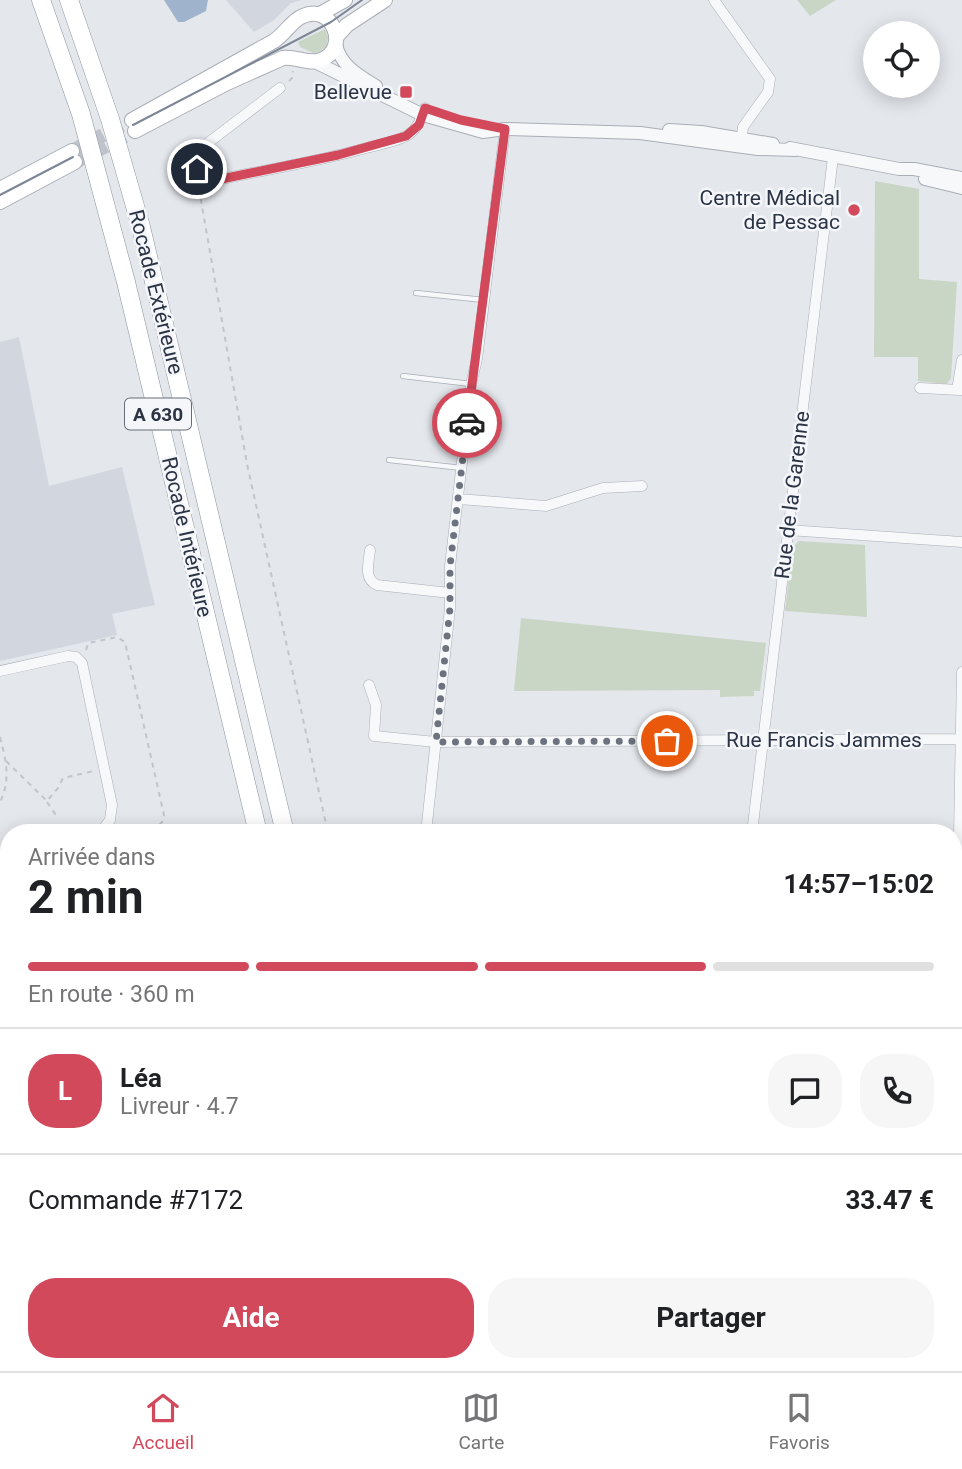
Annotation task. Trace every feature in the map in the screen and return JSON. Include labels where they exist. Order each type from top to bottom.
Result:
[{"type":"highway","name":"Rocade Intérieure","points":[[41,0],[81,114],[127,282],[256,824]]},
{"type":"highway","name":"Rocade Extérieure","points":[[69,0],[110,119],[141,226],[283,824]]},
{"type":"main road","points":[[320,15],[345,0]]},
{"type":"main road","points":[[337,40],[331,22],[320,15],[313,13],[300,17],[283,35],[134,125],[284,58],[295,63],[315,62],[329,56],[347,25],[385,0]]},
{"type":"main road","points":[[290,28],[289,44],[295,63]]},
{"type":"main road","points":[[0,189],[73,157],[0,202]]},
{"type":"street","points":[[714,0],[770,79],[768,92],[743,127],[741,143]]},
{"type":"street","points":[[337,40],[341,59],[353,71],[424,112]]},
{"type":"street","points":[[315,62],[424,112],[483,132],[505,129],[701,132],[741,143],[962,178]]},
{"type":"street","points":[[279,88],[200,149],[196,157],[201,177],[212,181],[338,155],[406,136],[419,125],[424,112]]},
{"type":"street","points":[[427,824],[450,593],[450,566],[505,129]]},
{"type":"street","name":"Rue de la Garenne","points":[[753,824],[833,157]]},
{"type":"street","points":[[899,169],[962,188]]},
{"type":"street","points":[[920,388],[961,390],[958,384],[962,360]]},
{"type":"street","points":[[459,499],[546,506],[603,488],[642,486]]},
{"type":"street","points":[[788,530],[962,542]]},
{"type":"street","points":[[370,550],[368,578],[372,583],[450,593]]},
{"type":"street","points":[[0,671],[68,656],[76,657],[82,663],[111,798],[112,813],[107,824]]},
{"type":"street","points":[[958,824],[962,673]]},
{"type":"street","name":"Rue Francis Jammes","points":[[369,685],[376,705],[374,736],[436,742],[959,739]]},
{"type":"lane","points":[[416,293],[484,300]]},
{"type":"lane","points":[[403,376],[471,384]]},
{"type":"lane","points":[[390,460],[463,468]]},
{"type":"path","points":[[279,88],[292,78],[295,63]]},
{"type":"path","points":[[201,177],[200,197],[247,464],[326,824]]},
{"type":"path","points":[[82,663],[88,661],[85,646],[88,643],[117,637],[125,642],[164,815],[160,824]]},
{"type":"path","points":[[0,737],[6,761],[7,782],[0,802]]},
{"type":"path","points":[[6,761],[47,801],[56,815]]},
{"type":"path","points":[[47,801],[63,778],[105,769]]},
{"type":"shaded area","points":[[226,0],[302,0],[291,3],[274,20],[254,32]]},
{"type":"shaded area","points":[[19,337],[49,486],[122,467],[155,605],[112,614],[117,635],[0,661],[0,342]]},
{"type":"green space","points":[[797,0],[836,0],[810,16]]},
{"type":"green space","points":[[325,29],[327,46],[319,52],[313,53],[300,47],[298,42]]},
{"type":"green space","points":[[875,181],[919,189],[919,279],[957,282],[951,378],[947,384],[918,381],[918,357],[874,357]]},
{"type":"green space","points":[[799,541],[865,545],[867,617],[785,611],[792,548]]},
{"type":"green space","points":[[521,618],[766,643],[760,691],[754,691],[754,696],[720,697],[720,690],[514,691]]},
{"type":"water","points":[[164,0],[208,0],[206,11],[184,22],[178,22]]},
{"type":"tunnel","points":[[72,151],[132,120]]},
{"type":"tunnel","points":[[75,162],[135,131]]},
{"type":"tram line","points":[[133,125],[331,22],[362,0]]},
{"type":"tram line","points":[[0,195],[73,157]]},
{"type":"way so far","points":[[467,423],[450,566],[450,608],[436,742],[667,741]]},
{"type":"place","name":"Bellevue","points":[[406,92]]},
{"type":"place","name":"Centre Médical de Pessac","points":[[854,210]]},
{"type":"route","points":[[197,169],[201,177],[212,181],[387,142],[413,131],[419,125],[425,108],[461,120],[505,129],[467,423]]}]
